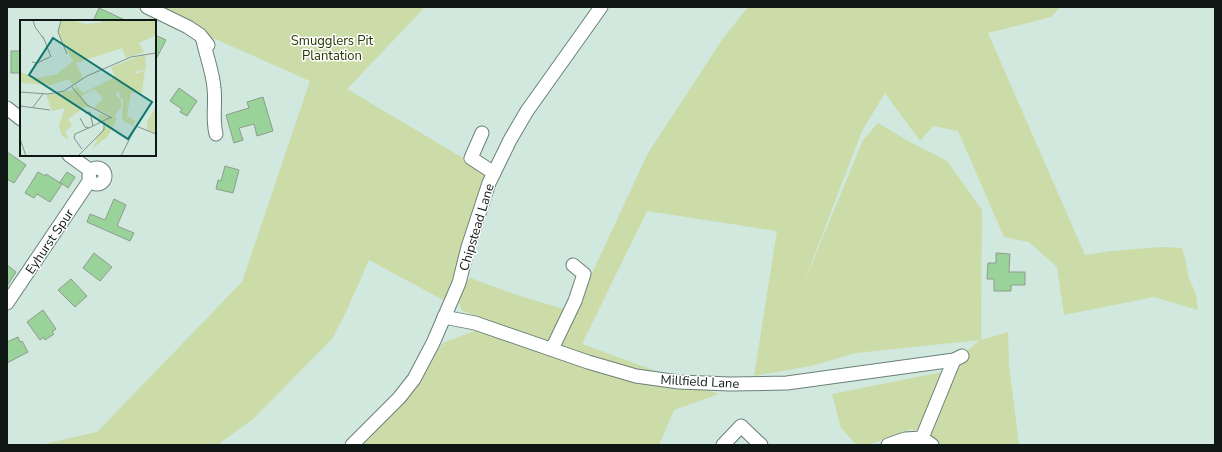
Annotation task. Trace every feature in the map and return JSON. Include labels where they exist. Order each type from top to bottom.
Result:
[{"type":"street","points":[[147,7],[188,27],[200,35],[210,48],[214,58]]},
{"type":"street","name":"Chipstead Lane","points":[[352,445],[399,398],[414,379],[433,343],[459,283],[468,247],[489,182],[510,140],[527,111],[601,7]]},
{"type":"street","points":[[203,40],[214,86],[214,125],[216,134]]},
{"type":"street","points":[[7,108],[20,118]]},
{"type":"street","points":[[482,133],[471,158],[494,173]]},
{"type":"street","name":"Eyhurst Spur","points":[[8,302],[90,175],[70,156]]},
{"type":"street","points":[[552,349],[575,301],[584,274],[573,265]]},
{"type":"street","name":"Millfield Lane","points":[[444,317],[475,323],[588,362],[636,376],[679,382],[730,384],[788,383],[958,358],[927,442]]},
{"type":"street","points":[[723,445],[741,426],[760,445]]},
{"type":"street","points":[[888,445],[905,439],[927,442]]},
{"type":"green space","name":"Smugglers Pit Plantation","points":[[150,7],[425,7],[347,89],[488,173],[445,301],[369,260],[346,312],[332,339],[253,419],[217,445],[40,445],[97,432],[242,282],[310,81],[188,27]]},
{"type":"green space","points":[[748,7],[1060,7],[1051,17],[988,33],[1085,255],[1111,251],[1162,247],[1182,248],[1189,278],[1196,295],[1198,310],[1154,297],[1064,315],[1057,267],[1029,242],[1004,237],[958,131],[933,126],[920,141],[885,93],[862,131],[801,290],[863,140],[878,123],[910,142],[947,161],[982,210],[981,340],[1008,332],[1009,365],[1019,445],[940,445],[911,429],[868,445],[857,445],[841,428],[832,394],[942,372],[980,340],[856,353],[811,366],[754,376],[777,231],[647,211],[582,344],[719,394],[674,410],[659,445],[363,445],[374,434],[373,432],[410,395],[431,359],[443,343],[477,330],[521,332],[462,311],[459,297],[463,286],[470,278],[520,296],[574,312],[648,153],[724,37]]},
{"type":"building","points":[[99,8],[125,20],[93,20]]},
{"type":"building","points":[[156,35],[166,40],[156,59]]},
{"type":"building","points":[[11,51],[20,51],[20,73],[11,73]]},
{"type":"building","points":[[179,88],[197,101],[187,116],[180,112],[182,109],[170,101]]},
{"type":"building","points":[[263,97],[273,131],[257,136],[254,124],[239,128],[243,140],[234,143],[226,115],[249,108],[247,102]]},
{"type":"building","points":[[7,152],[26,165],[14,183],[7,179]]},
{"type":"building","points":[[225,166],[239,170],[233,193],[216,189],[218,180],[221,181]]},
{"type":"building","points":[[38,172],[45,176],[46,174],[62,184],[50,202],[37,194],[34,198],[25,193]]},
{"type":"building","points":[[67,172],[75,177],[68,188],[60,182]]},
{"type":"building","points":[[114,199],[126,205],[117,226],[134,233],[130,241],[87,222],[90,214],[105,220]]},
{"type":"building","points":[[94,253],[112,267],[100,281],[83,268]]},
{"type":"building","points":[[996,253],[1010,254],[1009,272],[1025,272],[1025,285],[1011,285],[1011,291],[994,291],[994,279],[987,279],[988,263],[996,263]]},
{"type":"building","points":[[7,265],[16,272],[7,286]]},
{"type":"building","points":[[71,279],[87,296],[75,307],[58,290]]},
{"type":"building","points":[[43,310],[56,329],[52,332],[54,334],[45,340],[44,337],[40,340],[27,322]]},
{"type":"building","points":[[18,337],[28,352],[7,363],[7,342]]}]
